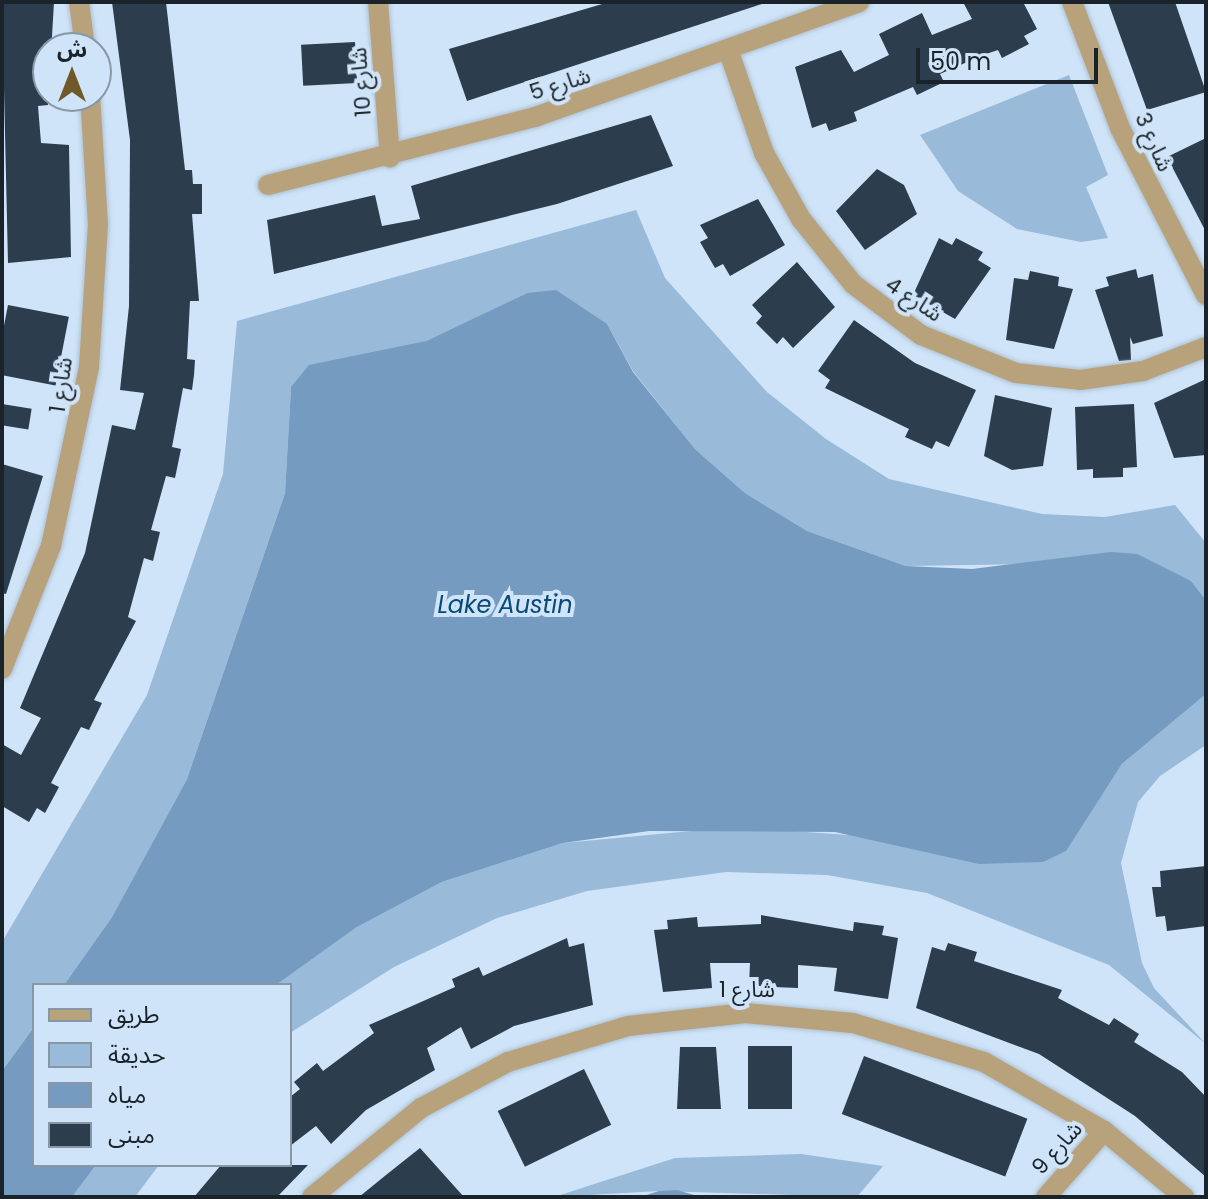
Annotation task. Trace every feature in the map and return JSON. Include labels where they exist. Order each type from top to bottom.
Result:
[{"type":"street","points":[[79,2],[83,32]]},
{"type":"street","name":"شارع 10","points":[[378,2],[390,158]]},
{"type":"street","name":"شارع 5","points":[[268,185],[390,158],[729,52],[859,2]]},
{"type":"street","name":"شارع 3","points":[[1072,2],[1120,128],[1206,295]]},
{"type":"street","name":"شارع 4","points":[[729,52],[764,153],[801,219],[853,284],[921,335],[1016,373],[1080,380],[1143,371],[1206,347]]},
{"type":"street","name":"شارع 1","points":[[2,669],[51,546],[89,367],[98,225],[91,112]]},
{"type":"street","name":"شارع 1","points":[[312,1197],[421,1108],[508,1062],[613,1030],[708,1014],[817,1018],[920,1039],[984,1062],[1104,1131],[1184,1197]]},
{"type":"street","name":"شارع 9","points":[[1046,1197],[1104,1131]]},
{"type":"green space","points":[[1069,75],[1108,175],[1086,187],[1108,238],[1081,242],[1017,229],[958,191],[920,135]]},
{"type":"green space","points":[[636,210],[665,278],[767,392],[826,439],[889,479],[1042,514],[1105,517],[1175,505],[1206,543],[1206,600],[1191,581],[1026,564],[906,566],[807,531],[745,493],[695,449],[633,371],[607,324],[527,293],[426,341],[291,387],[285,493],[187,779],[112,917],[65,983],[32,983],[32,1030],[2,1071],[2,942],[147,695],[223,474],[237,321]]},
{"type":"green space","points":[[1206,694],[1206,745],[1160,776],[1138,802],[1121,863],[1142,963],[1154,988],[1206,1044],[1109,965],[927,893],[827,875],[726,872],[587,891],[497,918],[394,967],[292,1032],[292,983],[279,983],[357,927],[442,882],[563,843],[734,827],[1066,850],[1122,764]]},
{"type":"green space","points":[[801,1154],[883,1166],[857,1197],[659,1191],[554,1197],[675,1158]]},
{"type":"green space","points":[[94,1167],[158,1167],[135,1197],[72,1197]]},
{"type":"water","name":"Lake Austin","points":[[556,290],[607,324],[633,372],[695,449],[745,493],[807,531],[906,566],[972,569],[1111,552],[1137,554],[1191,581],[1206,600],[1206,694],[1122,764],[1066,851],[1043,862],[979,864],[835,832],[649,831],[563,843],[442,882],[357,927],[279,983],[65,983],[112,917],[187,779],[285,493],[291,387],[309,365],[426,341],[527,293]]},
{"type":"water","points":[[32,1030],[32,1167],[94,1167],[72,1197],[2,1197],[2,1071]]},
{"type":"water","points":[[677,1190],[701,1197],[640,1197],[659,1191]]},
{"type":"building","points":[[2,2],[54,2],[52,32],[32,32],[32,112],[38,112],[41,143],[69,145],[71,257],[8,263]]},
{"type":"building","points":[[112,2],[166,2],[185,170],[192,170],[193,184],[202,184],[202,214],[192,214],[199,301],[190,301],[187,359],[195,360],[194,375],[192,390],[183,388],[172,447],[181,449],[175,478],[166,476],[151,530],[160,532],[153,561],[144,558],[128,617],[136,621],[94,700],[102,703],[89,730],[81,727],[51,783],[59,787],[45,813],[37,808],[29,822],[2,806],[2,744],[21,755],[41,718],[20,708],[85,553],[112,425],[135,430],[144,393],[120,390],[129,306],[130,140]]},
{"type":"building","points":[[609,2],[765,3],[467,101],[449,49]]},
{"type":"building","points":[[963,2],[1023,2],[1037,29],[1024,36],[1029,44],[1002,58],[998,50],[983,55],[940,74],[944,82],[917,95],[913,87],[854,112],[857,121],[829,131],[826,123],[812,128],[795,67],[841,50],[854,72],[889,55],[879,34],[922,13],[932,35],[972,19]]},
{"type":"building","points":[[1108,2],[1175,2],[1206,92],[1147,110]]},
{"type":"building","points":[[355,42],[357,83],[303,86],[301,45]]},
{"type":"building","points":[[651,115],[673,166],[557,204],[274,274],[267,220],[375,195],[382,226],[420,219],[411,186]]},
{"type":"building","points":[[1206,138],[1206,232],[1167,157]]},
{"type":"building","points":[[877,169],[904,185],[917,214],[865,250],[836,211]]},
{"type":"building","points":[[758,199],[785,245],[730,276],[723,264],[715,268],[700,242],[708,238],[700,225]]},
{"type":"building","points":[[939,238],[952,245],[956,238],[983,252],[978,260],[991,268],[955,319],[913,295]]},
{"type":"building","points":[[797,262],[835,307],[793,348],[783,337],[777,344],[756,323],[762,316],[752,305]]},
{"type":"building","points":[[1136,269],[1138,278],[1153,274],[1163,336],[1133,344],[1130,337],[1131,360],[1119,361],[1095,290],[1109,286],[1106,277]]},
{"type":"building","points":[[1030,271],[1059,277],[1058,286],[1073,289],[1054,349],[1006,340],[1014,278],[1028,280]]},
{"type":"building","points":[[8,305],[69,317],[56,386],[2,375],[2,336]]},
{"type":"building","points":[[854,320],[915,363],[976,390],[949,447],[936,441],[932,449],[905,437],[909,429],[825,388],[830,380],[818,371]]},
{"type":"building","points":[[1206,379],[1206,455],[1174,458],[1154,403]]},
{"type":"building","points":[[995,395],[1052,408],[1043,466],[1012,470],[984,456]]},
{"type":"building","points":[[2,404],[32,409],[28,429],[2,425]]},
{"type":"building","points":[[1134,404],[1137,467],[1123,468],[1123,477],[1093,478],[1093,469],[1077,470],[1075,407]]},
{"type":"building","points":[[2,464],[43,476],[6,594],[2,593]]},
{"type":"building","points":[[1206,866],[1206,926],[1167,931],[1165,916],[1156,917],[1152,887],[1161,887],[1160,871]]},
{"type":"building","points":[[761,915],[853,931],[854,922],[884,926],[882,935],[898,938],[888,999],[834,991],[837,968],[798,965],[798,988],[749,986],[750,963],[710,963],[712,988],[663,992],[654,930],[668,929],[667,920],[697,917],[698,927],[761,924]]},
{"type":"building","points":[[567,938],[569,947],[584,943],[593,1005],[514,1026],[471,1049],[461,1027],[427,1048],[435,1070],[366,1110],[331,1144],[316,1126],[292,1144],[292,1095],[300,1089],[294,1082],[317,1063],[323,1071],[374,1033],[369,1025],[455,987],[452,979],[479,967],[483,976]]},
{"type":"building","points":[[948,943],[977,952],[974,961],[1062,990],[1058,998],[1109,1025],[1114,1018],[1139,1034],[1134,1042],[1182,1072],[1206,1097],[1206,1177],[1135,1116],[1039,1054],[916,1008],[932,947],[945,951]]},
{"type":"building","points":[[748,1046],[792,1046],[792,1109],[748,1109]]},
{"type":"building","points":[[680,1047],[716,1047],[721,1109],[677,1109]]},
{"type":"building","points":[[864,1056],[1027,1119],[1005,1177],[842,1114]]},
{"type":"building","points":[[584,1069],[611,1125],[525,1167],[498,1111]]},
{"type":"building","points":[[420,1148],[464,1197],[359,1197],[386,1175]]},
{"type":"building","points":[[308,1165],[277,1197],[194,1197],[219,1167]]}]
